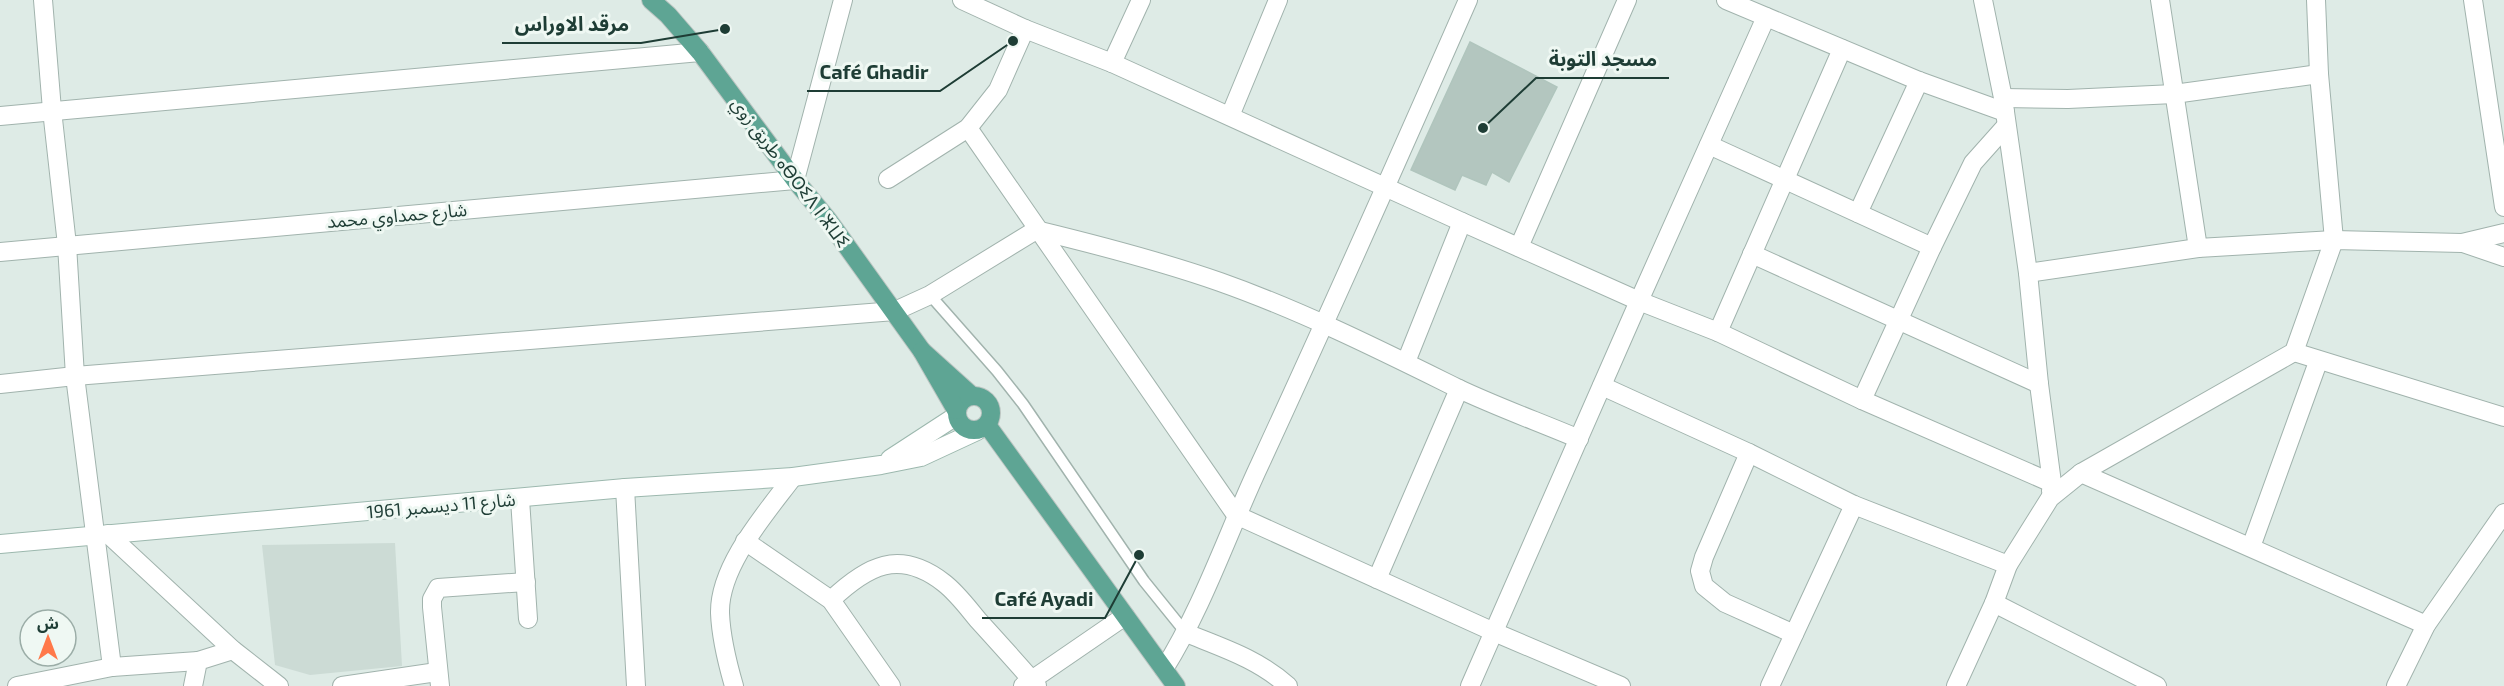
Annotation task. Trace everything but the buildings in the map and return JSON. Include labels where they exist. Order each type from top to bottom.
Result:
[{"type":"main road","name":"طريق زوي ⴰⴱⵔⵉⴷ ⵏ ⵣⵡⵉ","points":[[651,0],[668,15],[700,52],[795,180],[828,220],[922,351]]},
{"type":"main road","points":[[922,351],[972,396],[984,399],[991,415],[982,428]]},
{"type":"main road","points":[[922,351],[961,426],[966,429],[982,428]]},
{"type":"main road","points":[[956,413],[962,401],[972,396]]},
{"type":"main road","points":[[982,428],[1176,686]]},
{"type":"street","points":[[43,0],[52,110],[67,244],[75,376],[102,535],[112,668]]},
{"type":"street","points":[[795,180],[843,0]]},
{"type":"street","points":[[1112,63],[1141,0]]},
{"type":"street","points":[[1230,116],[1278,0]]},
{"type":"street","points":[[1164,669],[1186,633],[1236,515],[1324,325],[1468,0]]},
{"type":"street","points":[[1519,247],[1627,0]]},
{"type":"street","points":[[1726,0],[1763,10],[1842,49],[1919,81],[2005,112],[2068,99],[2174,93],[2319,74]]},
{"type":"street","points":[[1967,0],[1984,4],[2005,112],[2028,273],[2051,490]]},
{"type":"street","points":[[2160,0],[2198,248]]},
{"type":"street","points":[[1956,686],[1994,603],[2008,565],[2051,490],[2294,352],[2334,240],[2319,74],[2316,0]]},
{"type":"street","points":[[2473,0],[2504,207]]},
{"type":"street","points":[[971,2],[1025,29],[1112,63],[1639,301],[1718,332],[2051,490]]},
{"type":"street","points":[[1470,686],[1709,145],[1763,10]]},
{"type":"street","points":[[888,179],[968,128],[998,90],[1025,29]]},
{"type":"street","points":[[1718,332],[1842,49]]},
{"type":"street","points":[[0,116],[700,52]]},
{"type":"street","points":[[1858,213],[1919,81]]},
{"type":"street","points":[[1862,400],[1973,163],[2005,112]]},
{"type":"street","points":[[968,128],[1036,230],[1236,515],[1494,632],[1622,686]]},
{"type":"street","points":[[1709,145],[1932,247]]},
{"type":"street","name":"شارع حمداوي محمد","points":[[0,252],[67,244],[795,180]]},
{"type":"street","points":[[1407,362],[1462,222]]},
{"type":"street","points":[[0,384],[75,376],[894,311],[930,295],[1036,230],[1115,249],[1221,283],[1324,325],[1407,362],[1459,389],[1579,439]]},
{"type":"street","points":[[2028,273],[2198,248],[2334,240],[2462,243],[2504,233]]},
{"type":"street","points":[[2462,243],[2504,257]]},
{"type":"street","points":[[1752,255],[2039,384]]},
{"type":"street","points":[[2294,352],[2318,362],[2504,417]]},
{"type":"street","points":[[2251,548],[2318,362]]},
{"type":"street","points":[[1602,386],[1749,453],[1854,505],[2008,565]]},
{"type":"street","points":[[1377,579],[1459,389]]},
{"type":"street","points":[[881,465],[956,413]]},
{"type":"street","name":"شارع 11 ديسمبر 1961","points":[[0,544],[625,488],[793,477],[921,457],[982,428]]},
{"type":"street","points":[[1749,453],[1700,571],[1704,586],[1725,603],[1794,634]]},
{"type":"street","points":[[2081,473],[2426,625]]},
{"type":"street","points":[[734,686],[725,654],[720,613],[722,597],[745,542],[793,477]]},
{"type":"street","points":[[625,488],[636,686]]},
{"type":"street","points":[[520,499],[528,619]]},
{"type":"street","points":[[1770,686],[1854,505]]},
{"type":"street","points":[[2396,686],[2426,625],[2504,513]]},
{"type":"street","points":[[102,535],[233,650],[279,686]]},
{"type":"street","points":[[745,542],[831,600],[891,686]]},
{"type":"street","points":[[831,600],[860,574],[878,567],[900,564],[924,570],[946,584],[1030,684],[1125,616]]},
{"type":"street","points":[[342,686],[438,679],[432,599],[438,588],[526,582]]},
{"type":"street","points":[[1994,603],[2133,681],[2157,686]]},
{"type":"street","points":[[1186,633],[1249,658],[1270,670],[1288,686]]},
{"type":"street","points":[[17,686],[112,668],[198,661],[233,650]]},
{"type":"street","points":[[193,686],[198,661]]},
{"type":"lane","points":[[930,295],[1023,404],[1144,581],[1186,633]]},
{"type":"shaded area","points":[[395,543],[402,666],[310,675],[275,665],[262,545]]},
{"type":"place","name":"مرقد الاوراس","points":[[725,29]]},
{"type":"place","name":"Café Ghadir","points":[[1013,41]]},
{"type":"place","name":"مسجد التوبة","points":[[1483,128]]},
{"type":"place","name":"Café Ayadi","points":[[1139,555]]}]
